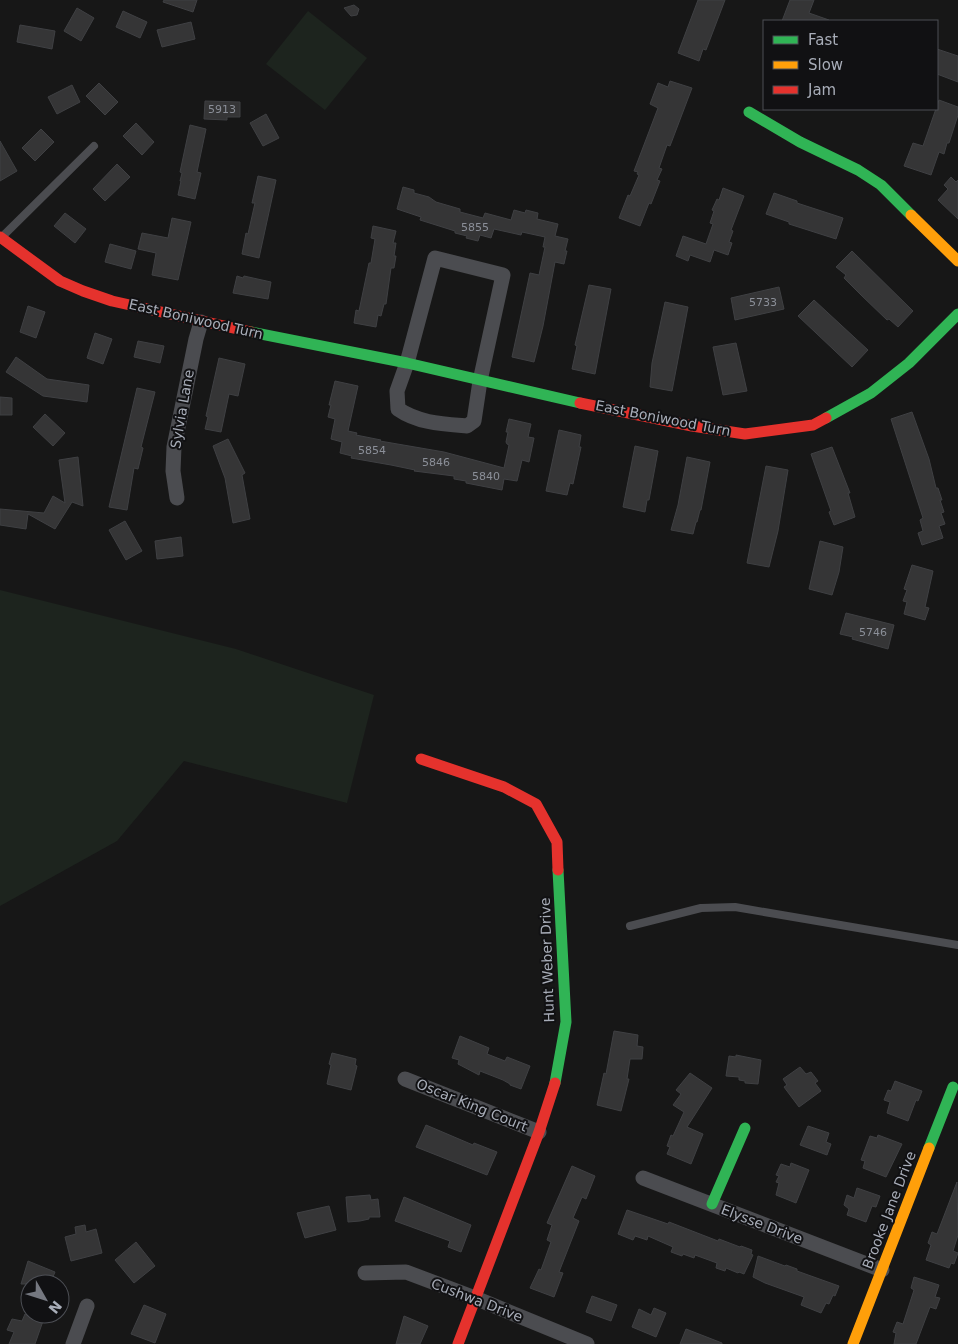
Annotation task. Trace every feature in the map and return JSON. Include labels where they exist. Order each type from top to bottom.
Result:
[{"type":"street","points":[[749,112],[800,142],[858,170],[881,185],[958,260]]},
{"type":"street","name":"East Boniwood Turn","points":[[0,238],[60,280],[83,291],[112,301],[201,322],[407,363],[480,381],[692,426],[745,434],[813,425],[871,393],[909,362],[958,314]]},
{"type":"street","points":[[435,258],[503,275],[480,381],[474,421],[467,426],[435,423],[412,417],[398,409],[397,391],[407,363],[435,258]]},
{"type":"street","name":"Sylvia Lane","points":[[177,498],[172,471],[174,447],[201,322]]},
{"type":"street","name":"Hunt Weber Drive","points":[[421,759],[504,786],[536,804],[557,842],[566,1022],[556,1079],[539,1132],[458,1344]]},
{"type":"street","name":"Oscar King Court","points":[[405,1078],[539,1132]]},
{"type":"street","name":"Brooke Jane Drive","points":[[853,1344],[953,1087]]},
{"type":"street","points":[[712,1204],[745,1128]]},
{"type":"street","name":"Elysse Drive","points":[[643,1178],[882,1270]]},
{"type":"street","name":"Cushwa Drive","points":[[364,1273],[406,1272],[587,1344]]},
{"type":"street","points":[[73,1344],[87,1306]]},
{"type":"lane","points":[[0,238],[94,146]]},
{"type":"lane","points":[[630,926],[701,908],[735,907],[958,945]]},
{"type":"shaded area","points":[[308,11],[367,58],[325,110],[266,64]]},
{"type":"shaded area","points":[[0,590],[236,649],[374,695],[347,803],[184,761],[117,841],[0,906]]},
{"type":"building","points":[[164,0],[197,0],[193,12],[163,2]]},
{"type":"building","points":[[698,0],[725,0],[706,50],[703,49],[699,61],[678,53]]},
{"type":"building","points":[[790,0],[814,0],[809,13],[829,20],[782,20]]},
{"type":"building","points":[[354,5],[359,9],[357,15],[351,16],[344,8]]},
{"type":"building","points":[[77,8],[94,18],[81,41],[64,31]]},
{"type":"building","points":[[123,11],[147,22],[140,38],[116,27]]},
{"type":"building","points":[[191,22],[195,39],[162,47],[157,30]]},
{"type":"building","points":[[20,25],[55,31],[52,49],[17,42]]},
{"type":"building","points":[[938,49],[958,56],[958,82],[938,74]]},
{"type":"building","points":[[670,81],[692,88],[670,146],[667,145],[659,168],[662,169],[657,180],[660,181],[640,226],[619,218],[628,195],[630,196],[639,175],[637,174],[638,172],[634,171],[658,108],[650,104],[658,83],[668,87]]},
{"type":"building","points":[[99,83],[118,102],[105,115],[86,96]]},
{"type":"building","points":[[72,85],[80,102],[57,114],[48,97]]},
{"type":"building","points":[[939,100],[958,107],[958,115],[949,143],[947,143],[944,154],[939,152],[931,175],[904,166],[913,143],[923,146],[936,110],[938,110]]},
{"type":"building","points":[[205,101],[240,102],[240,117],[227,117],[227,120],[204,119]]},
{"type":"building","points":[[266,114],[279,138],[263,146],[250,123]]},
{"type":"building","points":[[136,123],[154,142],[142,155],[123,136]]},
{"type":"building","points":[[190,125],[206,129],[197,172],[201,173],[195,199],[178,195],[182,173],[180,172]]},
{"type":"building","points":[[41,129],[54,142],[35,161],[22,148]]},
{"type":"building","points":[[0,141],[17,171],[0,181]]},
{"type":"building","points":[[117,164],[130,177],[105,201],[93,189]]},
{"type":"building","points":[[258,176],[276,180],[259,258],[242,254],[255,203],[252,203]]},
{"type":"building","points":[[951,177],[956,182],[958,180],[958,219],[938,200],[948,189],[944,185]]},
{"type":"building","points":[[403,187],[414,190],[414,193],[429,197],[436,202],[460,209],[460,212],[483,218],[485,213],[511,220],[514,210],[525,213],[526,210],[538,213],[537,219],[558,224],[555,236],[568,239],[565,251],[567,251],[564,264],[555,262],[534,362],[512,357],[530,273],[539,275],[545,247],[543,247],[545,237],[522,232],[521,235],[494,229],[491,238],[480,235],[478,241],[466,238],[467,236],[420,220],[421,217],[397,209]]},
{"type":"building","points":[[723,188],[744,196],[731,230],[733,231],[729,242],[732,243],[728,255],[714,250],[710,262],[690,255],[688,261],[676,256],[683,236],[706,244],[713,224],[710,223],[714,211],[712,210],[717,199],[719,200]]},
{"type":"building","points":[[774,193],[797,201],[797,203],[843,218],[836,239],[789,224],[789,222],[766,214]]},
{"type":"building","points":[[65,213],[86,229],[75,243],[54,226]]},
{"type":"building","points":[[172,218],[191,222],[178,280],[152,275],[156,253],[138,249],[142,233],[168,238]]},
{"type":"building","points":[[373,226],[396,231],[393,243],[396,243],[394,268],[391,268],[386,304],[384,304],[381,316],[378,315],[376,327],[354,323],[356,310],[359,311],[369,263],[371,263],[375,239],[371,238]]},
{"type":"building","points":[[110,244],[136,251],[131,269],[105,262]]},
{"type":"building","points":[[852,251],[913,311],[898,327],[889,319],[887,320],[861,295],[844,278],[846,275],[836,267]]},
{"type":"building","points":[[237,276],[271,282],[268,299],[233,293]]},
{"type":"building","points":[[589,285],[611,289],[595,374],[572,369],[577,346],[575,345]]},
{"type":"building","points":[[779,287],[784,309],[735,320],[731,298]]},
{"type":"building","points":[[814,300],[868,350],[852,367],[798,316]]},
{"type":"building","points":[[665,302],[688,307],[672,391],[650,387],[652,363]]},
{"type":"building","points":[[28,306],[45,312],[36,338],[20,332]]},
{"type":"building","points":[[95,333],[112,339],[103,364],[87,358]]},
{"type":"building","points":[[138,341],[164,346],[160,363],[134,357]]},
{"type":"building","points":[[736,343],[747,391],[723,395],[713,347]]},
{"type":"building","points":[[16,357],[47,379],[89,385],[87,402],[43,396],[6,372]]},
{"type":"building","points":[[219,358],[245,364],[238,396],[229,394],[221,432],[205,429],[208,417],[206,416]]},
{"type":"building","points":[[335,381],[358,386],[348,431],[357,433],[356,435],[444,452],[504,468],[509,445],[506,442],[508,432],[506,432],[509,419],[531,424],[528,437],[534,438],[529,462],[522,460],[517,481],[504,479],[502,490],[466,483],[466,481],[454,479],[454,476],[414,471],[351,458],[352,456],[340,453],[342,442],[331,439],[335,419],[328,417]]},
{"type":"building","points":[[137,388],[155,392],[141,447],[143,448],[138,469],[134,468],[127,510],[109,507]]},
{"type":"building","points":[[0,397],[12,398],[12,415],[0,415]]},
{"type":"building","points":[[912,412],[929,459],[936,488],[938,488],[942,500],[940,500],[944,512],[941,513],[945,524],[939,526],[943,538],[922,545],[918,533],[923,531],[920,520],[923,518],[891,419]]},
{"type":"building","points":[[45,414],[65,433],[53,446],[33,427]]},
{"type":"building","points":[[559,430],[581,435],[579,447],[581,447],[573,484],[570,483],[567,495],[546,491]]},
{"type":"building","points":[[228,439],[245,473],[242,475],[250,519],[233,523],[225,478],[213,446]]},
{"type":"building","points":[[635,446],[658,451],[645,512],[623,507]]},
{"type":"building","points":[[832,447],[850,493],[848,493],[855,517],[834,525],[811,454]]},
{"type":"building","points":[[78,457],[83,506],[72,502],[55,529],[28,514],[26,529],[0,525],[0,509],[44,513],[53,496],[65,503],[59,460]]},
{"type":"building","points":[[687,457],[710,462],[701,510],[693,534],[671,530]]},
{"type":"building","points":[[766,466],[788,470],[778,531],[769,567],[747,563]]},
{"type":"building","points":[[125,521],[142,551],[126,560],[109,530]]},
{"type":"building","points":[[181,537],[183,556],[157,559],[155,541]]},
{"type":"building","points":[[820,541],[843,547],[839,572],[832,595],[809,589]]},
{"type":"building","points":[[912,565],[933,571],[925,607],[929,608],[925,620],[904,614],[907,602],[903,601],[907,590],[904,589]]},
{"type":"building","points":[[846,613],[894,625],[888,649],[840,634]]},
{"type":"building","points":[[614,1031],[638,1035],[637,1046],[643,1047],[642,1059],[630,1059],[627,1079],[629,1079],[621,1111],[597,1105],[604,1073],[606,1074]]},
{"type":"building","points":[[460,1036],[489,1048],[487,1054],[505,1061],[507,1057],[530,1066],[521,1089],[480,1071],[479,1075],[458,1064],[459,1060],[452,1058]]},
{"type":"building","points":[[332,1053],[356,1059],[355,1065],[357,1066],[351,1090],[327,1084]]},
{"type":"building","points":[[736,1055],[761,1060],[758,1084],[745,1083],[745,1081],[739,1080],[739,1077],[726,1076],[729,1056],[736,1057]]},
{"type":"building","points":[[800,1067],[806,1074],[811,1072],[818,1081],[815,1083],[821,1091],[799,1107],[784,1087],[787,1085],[783,1079]]},
{"type":"building","points":[[690,1073],[712,1088],[687,1127],[703,1134],[691,1164],[667,1154],[670,1147],[667,1146],[671,1135],[673,1136],[684,1112],[673,1105],[681,1094],[676,1090]]},
{"type":"building","points":[[895,1081],[922,1091],[918,1101],[916,1100],[908,1121],[887,1113],[890,1102],[884,1100],[888,1090],[891,1091]]},
{"type":"building","points":[[426,1125],[473,1145],[474,1143],[497,1152],[487,1175],[416,1147]]},
{"type":"building","points":[[808,1126],[829,1133],[826,1142],[831,1144],[827,1155],[800,1145]]},
{"type":"building","points":[[878,1135],[902,1144],[886,1177],[863,1168],[865,1161],[861,1160],[870,1136],[877,1138]]},
{"type":"building","points":[[791,1163],[809,1170],[796,1203],[776,1195],[779,1183],[776,1182],[779,1176],[776,1175],[781,1164],[790,1167]]},
{"type":"building","points":[[572,1166],[595,1176],[586,1199],[582,1197],[573,1218],[579,1221],[559,1272],[563,1273],[554,1297],[530,1288],[539,1269],[541,1270],[551,1242],[547,1240],[552,1225],[547,1223]]},
{"type":"building","points":[[957,1182],[958,1235],[953,1251],[958,1253],[954,1264],[951,1263],[949,1268],[926,1260],[931,1245],[928,1243],[932,1232],[937,1234]]},
{"type":"building","points":[[857,1188],[880,1196],[876,1207],[872,1206],[866,1222],[847,1215],[849,1209],[844,1205],[847,1195],[854,1198]]},
{"type":"building","points":[[370,1195],[371,1200],[378,1199],[380,1217],[369,1217],[369,1219],[348,1222],[346,1197]]},
{"type":"building","points":[[404,1197],[471,1225],[461,1252],[448,1247],[450,1241],[395,1221]]},
{"type":"building","points":[[329,1206],[336,1230],[305,1238],[297,1213]]},
{"type":"building","points":[[627,1210],[668,1224],[669,1222],[718,1241],[719,1239],[741,1246],[752,1250],[751,1254],[753,1255],[744,1274],[726,1268],[725,1271],[716,1268],[717,1263],[695,1255],[694,1258],[671,1252],[673,1247],[648,1236],[647,1240],[635,1236],[633,1240],[618,1234]]},
{"type":"building","points":[[85,1225],[86,1232],[96,1229],[102,1253],[71,1261],[65,1237],[76,1234],[75,1227]]},
{"type":"building","points":[[136,1242],[155,1266],[134,1283],[115,1260]]},
{"type":"building","points":[[758,1256],[839,1286],[835,1296],[833,1295],[829,1304],[826,1303],[821,1313],[801,1305],[804,1297],[753,1277]]},
{"type":"building","points":[[28,1261],[55,1272],[54,1274],[24,1274]]},
{"type":"building","points":[[914,1277],[939,1285],[935,1297],[940,1298],[936,1309],[930,1307],[916,1344],[894,1344],[896,1333],[893,1332],[897,1322],[903,1324],[914,1290],[911,1288]]},
{"type":"building","points":[[592,1296],[617,1305],[611,1321],[586,1312]]},
{"type":"building","points":[[144,1305],[166,1314],[155,1343],[131,1334]]},
{"type":"building","points":[[654,1308],[666,1313],[656,1337],[632,1327],[639,1309],[651,1315]]},
{"type":"building","points":[[404,1316],[428,1326],[420,1344],[396,1344]]},
{"type":"building","points":[[12,1319],[20,1321],[20,1324],[42,1324],[35,1344],[9,1344],[14,1332],[7,1330]]},
{"type":"building","points":[[686,1329],[722,1343],[722,1344],[680,1344]]},
{"type":"traffic: fast","points":[[749,112],[800,142],[858,170],[881,185],[911,215]]},
{"type":"traffic: fast","points":[[826,418],[871,393],[909,363],[958,314]]},
{"type":"traffic: fast","points":[[251,332],[407,363],[580,403]]},
{"type":"traffic: fast","points":[[555,1083],[566,1022],[558,870]]},
{"type":"traffic: fast","points":[[929,1148],[953,1087]]},
{"type":"traffic: fast","points":[[712,1204],[745,1128]]},
{"type":"traffic: slow","points":[[911,215],[958,261]]},
{"type":"traffic: slow","points":[[853,1344],[929,1148]]},
{"type":"traffic: jam","points":[[0,237],[60,281],[83,291],[112,301],[251,332]]},
{"type":"traffic: jam","points":[[580,403],[692,426],[745,434],[813,425],[826,418]]},
{"type":"traffic: jam","points":[[421,759],[504,787],[536,804],[557,842],[558,870]]},
{"type":"traffic: jam","points":[[458,1344],[539,1132],[555,1083]]}]
